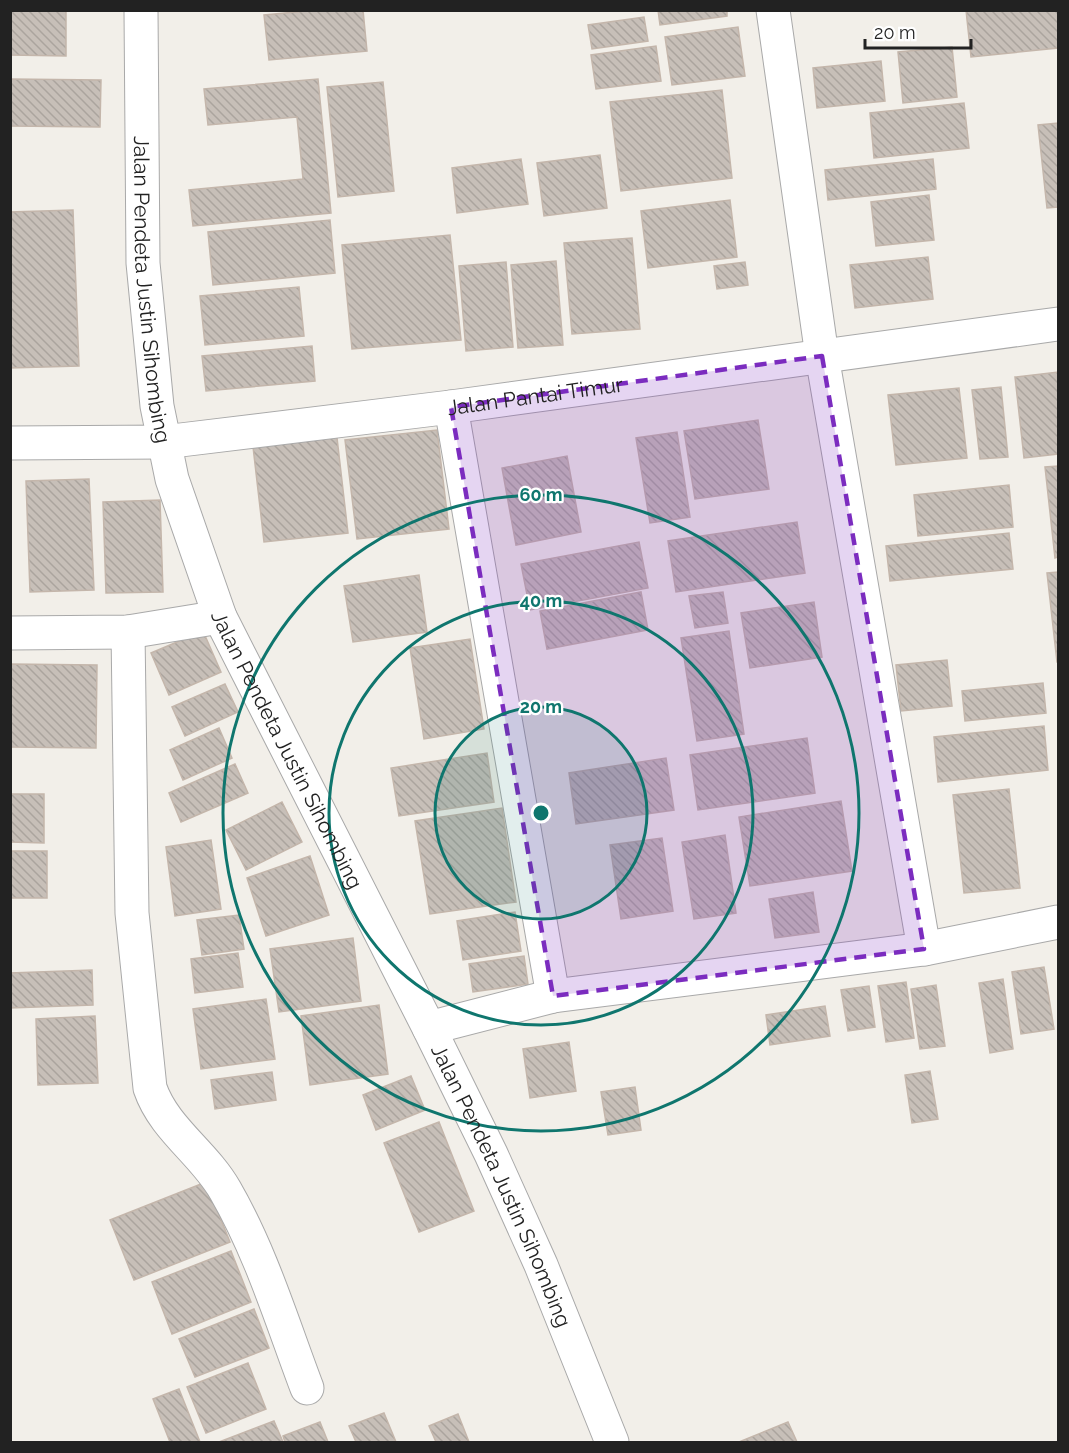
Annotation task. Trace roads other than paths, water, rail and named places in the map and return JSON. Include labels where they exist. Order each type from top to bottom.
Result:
[{"type":"street","name":"Jalan Pendeta Justin Sihombing","points":[[141,10],[143,263],[157,406],[172,479],[220,617],[429,1028],[490,1154],[541,1265],[612,1443]]},
{"type":"street","points":[[773,10],[822,356],[924,949]]},
{"type":"street","name":"Jalan Pantai Timur","points":[[10,443],[164,442],[451,407],[1059,324]]},
{"type":"street","points":[[451,407],[554,996]]},
{"type":"street","points":[[10,633],[128,632],[220,617]]},
{"type":"street","points":[[128,632],[132,913],[150,1088],[162,1114],[203,1159],[224,1187],[247,1230],[307,1388]]},
{"type":"street","points":[[429,1028],[554,996],[924,949],[1059,922]]}]
